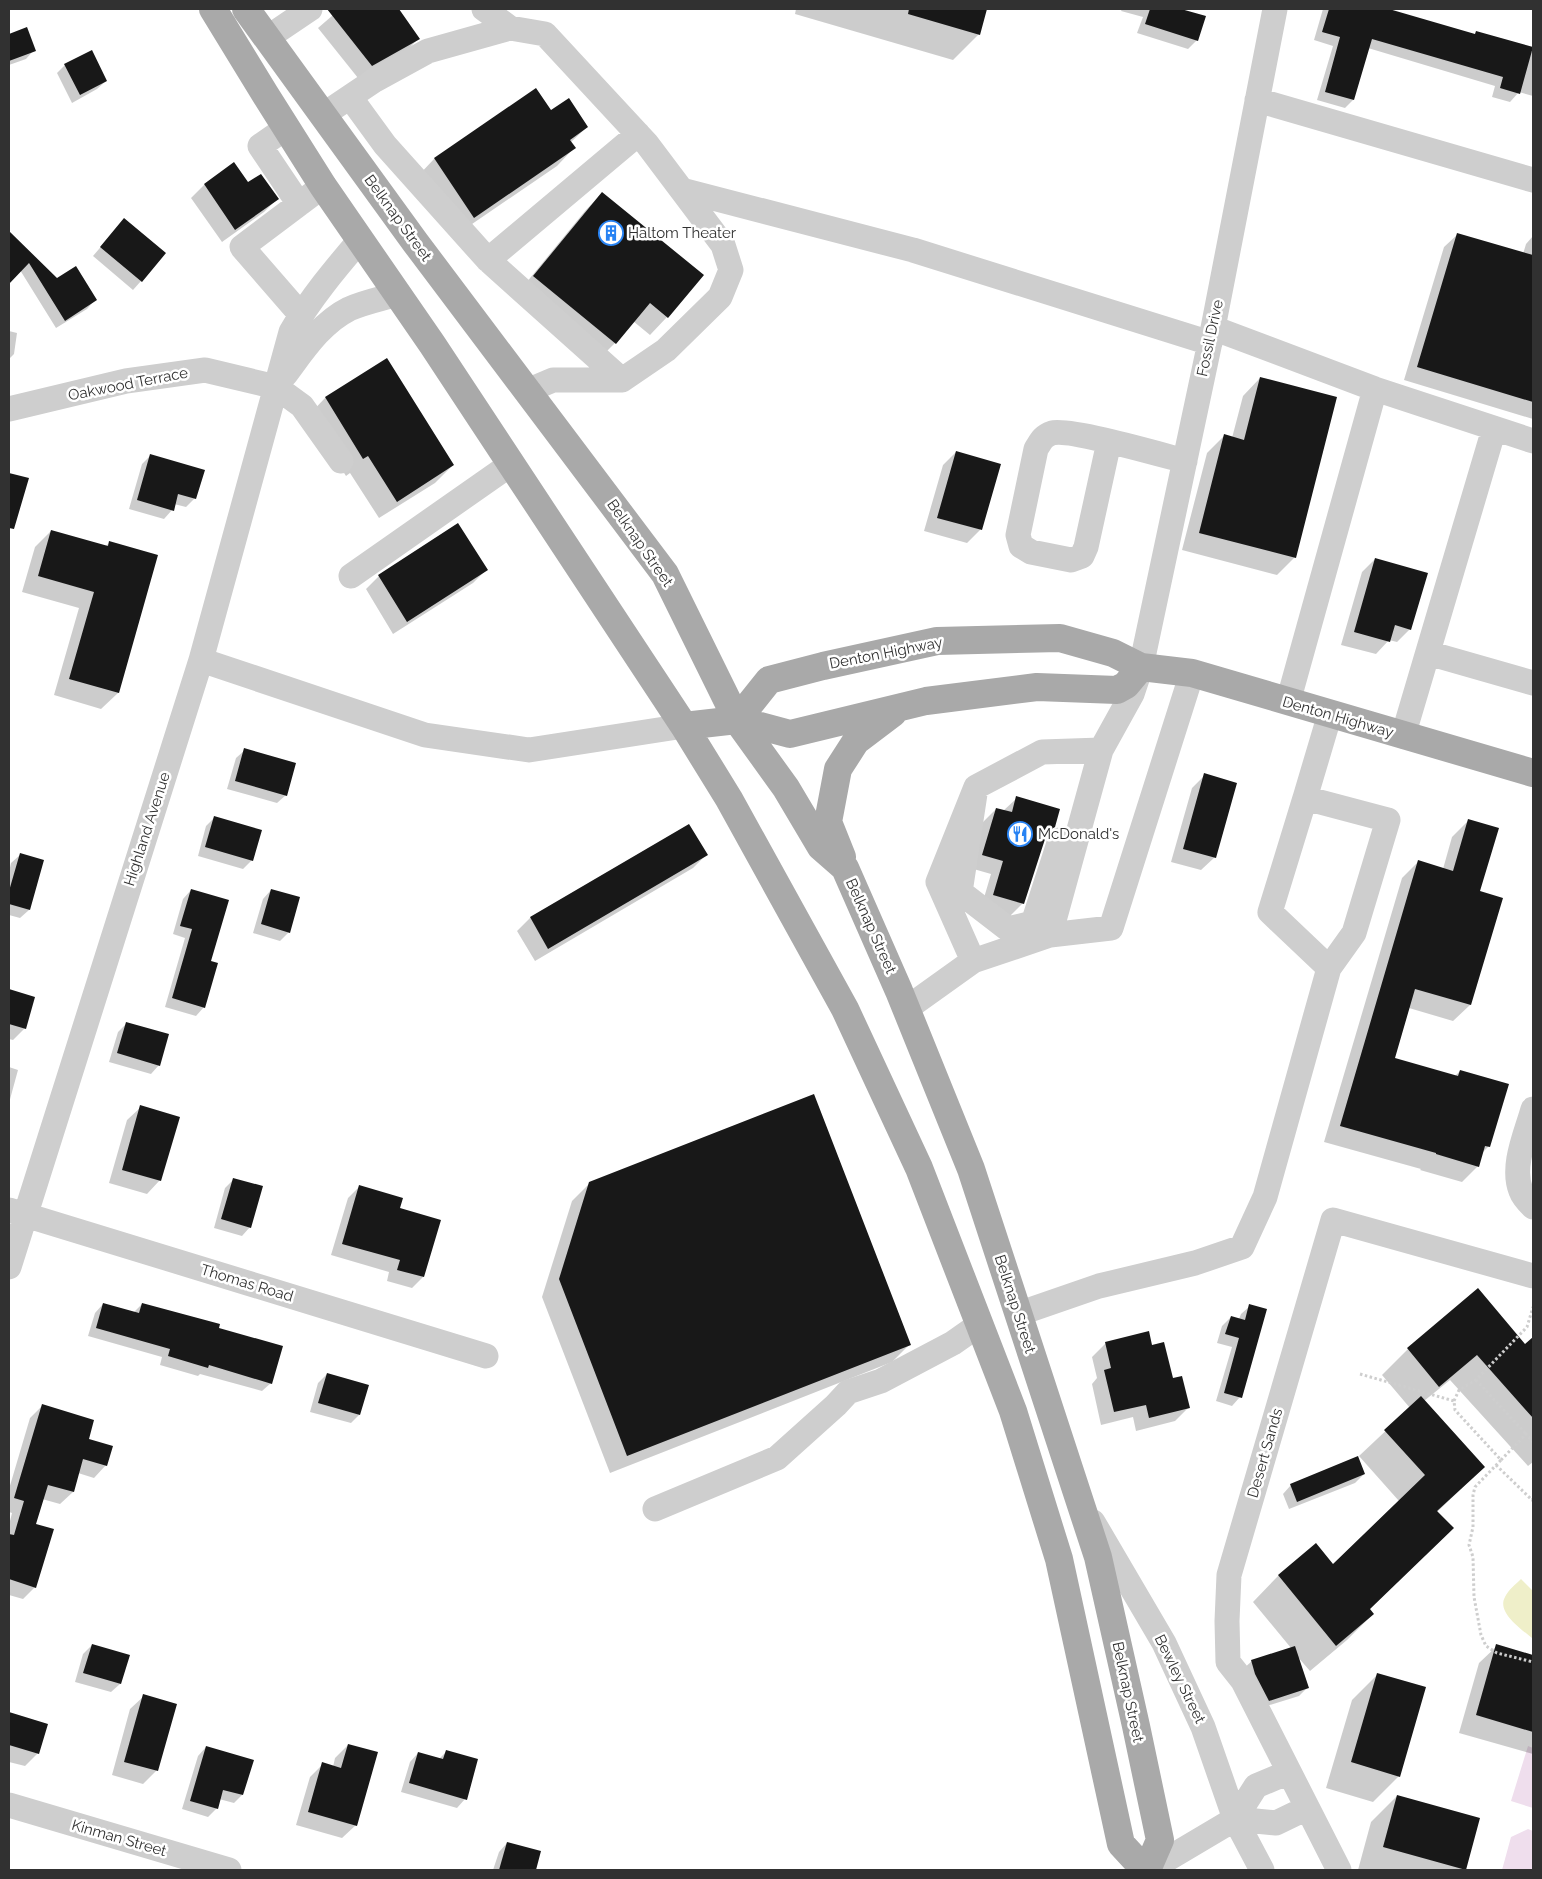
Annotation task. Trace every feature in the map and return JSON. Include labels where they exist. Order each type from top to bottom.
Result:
[{"type":"main road","points":[[213,9],[324,186],[684,726],[734,807],[845,1009],[919,1168],[1013,1411],[1059,1559],[1121,1844],[1147,1870]]},
{"type":"main road","name":"Belknap Street","points":[[246,9],[414,242],[666,574],[737,720],[786,788],[821,847],[845,868],[906,1009],[971,1169],[1098,1557],[1160,1840],[1147,1870]]},
{"type":"main road","name":"Denton Highway","points":[[737,720],[769,680],[823,666],[937,641],[1060,638],[1113,652],[1141,667],[1192,673],[1533,773]]},
{"type":"main road","points":[[684,726],[737,720],[790,734],[926,701],[1037,688],[1117,690],[1126,684],[1141,667]]},
{"type":"main road","points":[[845,868],[841,851],[828,822],[838,769],[856,741],[901,707]]},
{"type":"street","points":[[268,38],[310,9]]},
{"type":"street","points":[[484,9],[510,28]]},
{"type":"street","name":"Fossil Drive","points":[[1101,750],[1132,694],[1141,667],[1211,335],[1275,9]]},
{"type":"street","points":[[323,115],[374,80],[428,51],[510,28],[545,34],[638,134],[723,245],[731,270],[720,297],[666,350],[622,380],[553,380],[527,391]]},
{"type":"street","points":[[350,97],[385,145],[488,260],[622,380]]},
{"type":"street","points":[[1257,100],[1533,180]]},
{"type":"street","points":[[286,128],[260,146],[299,204]]},
{"type":"street","points":[[488,260],[638,134]]},
{"type":"street","points":[[301,315],[242,248],[324,186]]},
{"type":"street","points":[[682,190],[913,250],[1211,335],[1533,442]]},
{"type":"street","points":[[276,387],[291,332],[301,315],[338,265],[360,240]]},
{"type":"street","points":[[276,387],[311,341],[334,318],[350,309],[397,294]]},
{"type":"street","name":"Oakwood Terrace","points":[[9,409],[126,382],[205,370],[276,387]]},
{"type":"street","points":[[276,387],[302,406],[341,462]]},
{"type":"street","name":"Highland Avenue","points":[[9,1267],[16,1213],[201,660],[276,387]]},
{"type":"street","points":[[1288,702],[1375,388]]},
{"type":"street","points":[[1403,736],[1494,429]]},
{"type":"street","points":[[1108,442],[1086,547],[1082,556],[1071,560],[1032,552],[1021,546],[1018,535],[1036,449],[1042,437],[1054,432],[1073,434],[1108,442],[1185,461]]},
{"type":"street","points":[[351,576],[511,464]]},
{"type":"street","points":[[1428,653],[1533,683]]},
{"type":"street","points":[[201,660],[425,735],[529,750],[684,726]]},
{"type":"street","points":[[906,1009],[972,961],[1050,935],[1111,928],[1192,673]]},
{"type":"street","points":[[1329,968],[1270,912],[1330,714]]},
{"type":"street","points":[[1050,935],[1101,750]]},
{"type":"street","points":[[972,961],[938,882],[976,787],[1042,752],[1101,750]]},
{"type":"street","points":[[976,787],[960,892],[1008,929],[1033,922],[1079,782],[1101,750]]},
{"type":"street","points":[[1018,1314],[1100,1286],[1195,1263],[1242,1247],[1264,1197],[1329,968],[1354,934],[1388,820],[1305,798]]},
{"type":"street","points":[[1531,1204],[1521,1192],[1518,1175],[1519,1156],[1533,1109]]},
{"type":"street","name":"Thomas Road","points":[[16,1213],[486,1356]]},
{"type":"street","name":"Desert Sands","points":[[1339,1870],[1243,1681],[1228,1662],[1227,1621],[1229,1575],[1333,1220],[1533,1276]]},
{"type":"street","points":[[655,1509],[777,1458],[848,1392],[881,1381],[953,1343],[980,1324]]},
{"type":"street","name":"Bewley Street","points":[[1078,1496],[1164,1643],[1204,1727],[1235,1819],[1262,1870]]},
{"type":"street","points":[[1147,1870],[1235,1819],[1256,1786],[1289,1772]]},
{"type":"street","name":"Kinman Street","points":[[9,1805],[229,1870]]},
{"type":"street","points":[[1235,1819],[1276,1823],[1307,1808]]},
{"type":"path","points":[[1501,1460],[1455,1410],[1454,1401],[1459,1390],[1476,1380],[1527,1327],[1533,1307]]},
{"type":"path","points":[[1360,1374],[1454,1401]]},
{"type":"path","points":[[1476,1380],[1533,1442]]},
{"type":"path","points":[[1526,1434],[1475,1488],[1472,1495],[1472,1527],[1469,1545],[1473,1557],[1474,1596],[1481,1635],[1486,1646],[1497,1653],[1533,1662]]},
{"type":"path","points":[[1496,1465],[1532,1500],[1533,1498]]},
{"type":"shaded area","points":[[1521,1579],[1533,1591],[1533,1639],[1512,1621],[1504,1609],[1503,1603],[1506,1594]]},
{"type":"shaded area","points":[[1528,1746],[1533,1748],[1533,1808],[1511,1801]]},
{"type":"shaded area","points":[[1528,1829],[1533,1831],[1533,1870],[1502,1870],[1511,1837]]},
{"type":"building","points":[[327,9],[399,9],[420,39],[372,66]]},
{"type":"building","points":[[909,9],[987,9],[980,35],[908,14]]},
{"type":"building","points":[[1150,9],[1181,9],[1206,16],[1198,41],[1145,24]]},
{"type":"building","points":[[1329,9],[1389,9],[1475,34],[1476,31],[1533,47],[1520,94],[1500,88],[1503,77],[1372,39],[1354,100],[1325,92],[1340,37],[1322,32]]},
{"type":"building","points":[[27,27],[36,51],[9,61],[9,34]]},
{"type":"building","points":[[92,50],[107,81],[80,95],[64,64]]},
{"type":"building","points":[[536,88],[551,110],[569,98],[588,127],[570,140],[576,148],[474,218],[434,158]]},
{"type":"building","points":[[234,162],[248,182],[261,174],[279,199],[235,230],[204,184]]},
{"type":"building","name":"Haltom Theater","points":[[602,192],[704,275],[668,318],[650,303],[616,344],[533,276]]},
{"type":"building","points":[[124,218],[166,253],[142,282],[100,247]]},
{"type":"building","points":[[9,231],[57,278],[76,266],[97,300],[65,321],[29,263],[9,284]]},
{"type":"building","points":[[1457,233],[1533,255],[1533,402],[1417,367]]},
{"type":"building","points":[[387,358],[454,465],[397,502],[368,456],[363,459],[325,397]]},
{"type":"building","points":[[1260,377],[1337,397],[1296,558],[1199,533],[1224,434],[1244,440]]},
{"type":"building","points":[[956,451],[1001,464],[982,530],[937,518]]},
{"type":"building","points":[[150,454],[205,470],[196,499],[178,494],[174,511],[137,500]]},
{"type":"building","points":[[9,473],[29,478],[14,529],[9,528]]},
{"type":"building","points":[[458,523],[488,570],[407,622],[378,575]]},
{"type":"building","points":[[51,530],[108,546],[109,541],[158,555],[119,693],[69,679],[94,592],[38,576]]},
{"type":"building","points":[[1375,558],[1428,573],[1411,630],[1395,625],[1390,642],[1354,632]]},
{"type":"building","points":[[244,748],[296,763],[287,796],[235,781]]},
{"type":"building","points":[[1204,773],[1237,783],[1216,858],[1183,849]]},
{"type":"building","name":"McDonald's","points":[[1016,796],[1060,809],[1055,827],[1046,836],[1024,904],[993,895],[1003,861],[982,855],[996,808],[1012,812]]},
{"type":"building","points":[[214,816],[262,830],[253,861],[205,847]]},
{"type":"building","points":[[1468,819],[1499,828],[1480,891],[1503,898],[1471,1005],[1415,989],[1395,1058],[1458,1076],[1460,1070],[1509,1084],[1490,1147],[1485,1146],[1479,1167],[1340,1126],[1418,860],[1453,871]]},
{"type":"building","points":[[689,824],[708,855],[548,949],[530,917]]},
{"type":"building","points":[[20,853],[44,860],[30,910],[9,904],[9,891]]},
{"type":"building","points":[[191,889],[229,900],[211,961],[218,963],[205,1008],[172,998],[192,929],[180,926]]},
{"type":"building","points":[[271,889],[300,897],[290,933],[261,924]]},
{"type":"building","points":[[9,989],[35,997],[26,1029],[9,1024]]},
{"type":"building","points":[[126,1022],[169,1034],[160,1066],[117,1053]]},
{"type":"building","points":[[814,1094],[911,1345],[627,1456],[559,1279],[589,1182]]},
{"type":"building","points":[[140,1105],[180,1117],[161,1181],[122,1170]]},
{"type":"building","points":[[233,1178],[263,1186],[251,1228],[221,1219]]},
{"type":"building","points":[[359,1185],[403,1198],[400,1208],[441,1220],[424,1277],[397,1270],[400,1260],[342,1244]]},
{"type":"building","points":[[1478,1288],[1525,1344],[1533,1337],[1533,1418],[1477,1355],[1439,1387],[1407,1348]]},
{"type":"building","points":[[103,1303],[139,1313],[142,1303],[220,1324],[219,1328],[283,1346],[272,1384],[209,1365],[208,1368],[168,1356],[170,1349],[96,1328]]},
{"type":"building","points":[[1249,1304],[1267,1309],[1242,1398],[1224,1393],[1239,1338],[1225,1334],[1231,1316],[1245,1320]]},
{"type":"building","points":[[1149,1331],[1152,1345],[1164,1342],[1173,1378],[1182,1376],[1190,1408],[1149,1418],[1146,1405],[1114,1412],[1104,1370],[1111,1368],[1105,1342]]},
{"type":"building","points":[[327,1373],[369,1385],[360,1415],[318,1403]]},
{"type":"building","points":[[1421,1396],[1485,1467],[1437,1511],[1454,1528],[1370,1609],[1374,1614],[1336,1646],[1278,1575],[1316,1543],[1333,1564],[1425,1475],[1384,1430]]},
{"type":"building","points":[[42,1404],[94,1420],[89,1439],[113,1446],[107,1466],[83,1459],[74,1492],[48,1485],[36,1524],[54,1529],[36,1588],[9,1579],[9,1534],[14,1535],[24,1501],[14,1498]]},
{"type":"building","points":[[1358,1456],[1365,1474],[1297,1502],[1290,1484]]},
{"type":"building","points":[[92,1644],[130,1655],[121,1684],[83,1673]]},
{"type":"building","points":[[1496,1644],[1533,1655],[1533,1732],[1476,1715]]},
{"type":"building","points":[[1295,1646],[1309,1688],[1269,1701],[1255,1674],[1251,1660]]},
{"type":"building","points":[[1377,1673],[1426,1687],[1400,1777],[1351,1762]]},
{"type":"building","points":[[143,1694],[177,1704],[158,1771],[124,1762]]},
{"type":"building","points":[[9,1712],[48,1724],[39,1754],[9,1745]]},
{"type":"building","points":[[348,1744],[378,1752],[357,1826],[308,1812],[322,1762],[341,1768]]},
{"type":"building","points":[[206,1746],[254,1760],[243,1795],[223,1790],[218,1809],[190,1801]]},
{"type":"building","points":[[446,1750],[478,1759],[467,1800],[409,1783],[418,1752],[443,1759]]},
{"type":"building","points":[[1397,1795],[1480,1818],[1466,1870],[1383,1847]]},
{"type":"building","points":[[507,1842],[541,1851],[536,1870],[499,1870]]},
{"type":"place","name":"Haltom Theater","points":[[611,233]]},
{"type":"place","name":"McDonald's","points":[[1020,834]]}]
